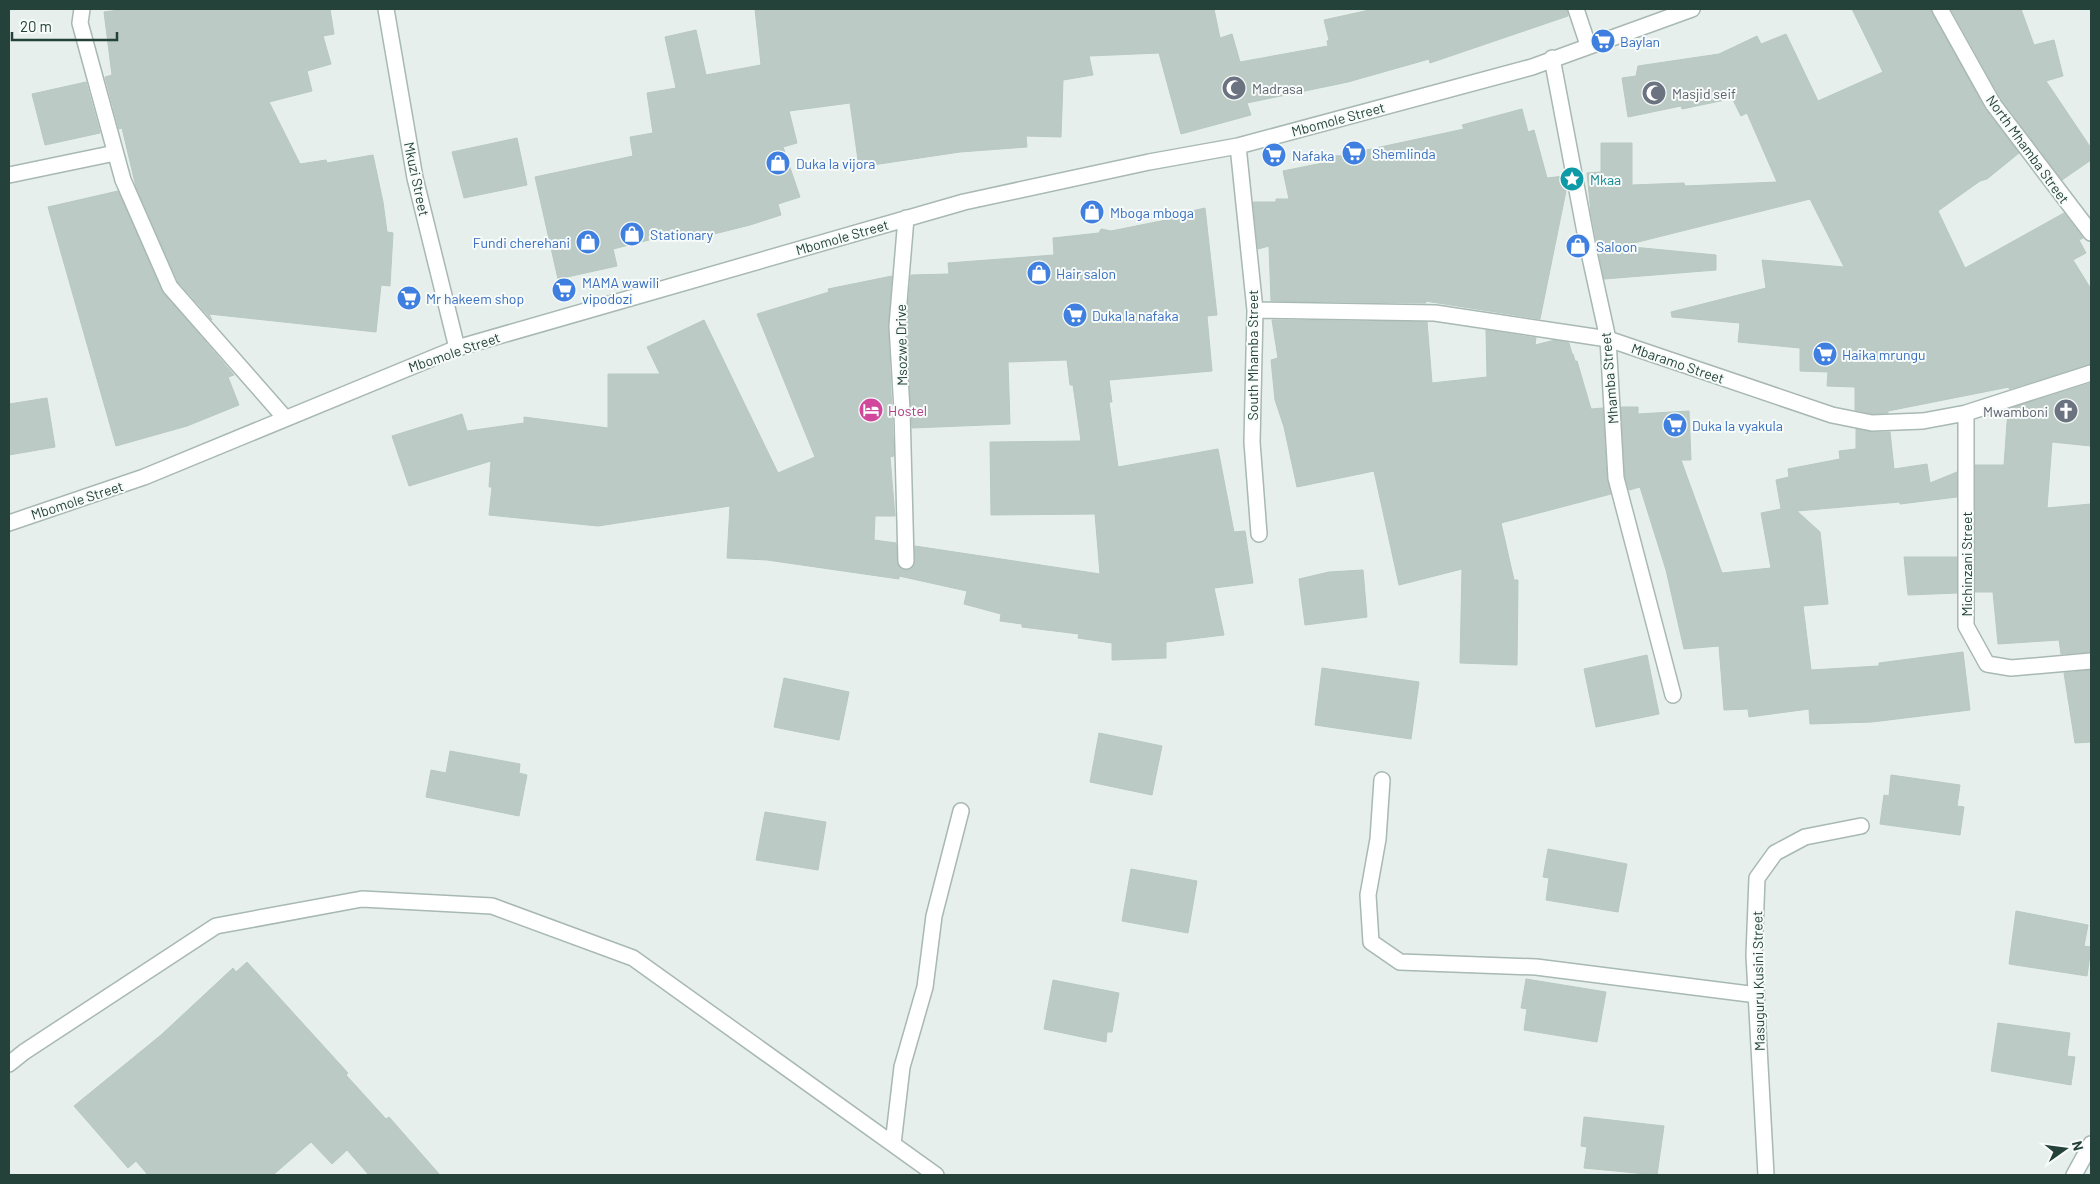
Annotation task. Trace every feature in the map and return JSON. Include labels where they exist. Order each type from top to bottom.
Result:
[{"type":"street","points":[[82,9],[80,23],[123,180],[170,287],[285,418]]},
{"type":"street","name":"Mkuzi Street","points":[[386,9],[415,178],[457,348]]},
{"type":"street","points":[[1576,9],[1588,45]]},
{"type":"street","name":"Mbomole Street","points":[[9,522],[144,477],[457,348],[964,202],[1238,146],[1532,67],[1552,58],[1692,9]]},
{"type":"street","name":"North Mhamba Street","points":[[1940,9],[1992,104],[2091,233]]},
{"type":"street","name":"Mhamba Street","points":[[1552,58],[1588,248],[1608,339],[1616,478],[1673,695]]},
{"type":"street","name":"South Mhamba Street","points":[[1238,146],[1255,310],[1252,442],[1259,534]]},
{"type":"street","points":[[9,175],[116,153]]},
{"type":"street","name":"Msozwe Drive","points":[[906,218],[898,326],[906,561]]},
{"type":"street","name":"Mbaramo Street","points":[[1255,310],[1435,313],[1608,339],[1832,415],[1872,423],[1923,421],[1966,413],[2091,373]]},
{"type":"street","name":"Michinzani Street","points":[[1966,413],[1966,626],[1987,664],[2011,668],[2091,661]]},
{"type":"street","points":[[1382,780],[1378,839],[1368,894],[1370,942],[1400,962],[1536,967],[1756,995]]},
{"type":"street","points":[[893,1144],[902,1067],[925,987],[934,916],[961,811]]},
{"type":"street","name":"Masuguru Kusini Street","points":[[1766,1175],[1754,955],[1757,878],[1775,852],[1805,837],[1861,826]]},
{"type":"street","points":[[9,1064],[24,1052],[216,926],[362,899],[492,906],[633,958],[936,1175]]},
{"type":"street","points":[[2074,1175],[2091,1144]]},
{"type":"building","points":[[127,9],[330,9],[334,34],[323,36],[331,64],[307,71],[312,91],[269,102],[300,164],[326,160],[327,163],[373,155],[387,232],[393,233],[390,286],[381,285],[376,332],[209,314],[212,320],[178,282],[136,187],[122,128],[119,129],[105,77],[112,75],[104,12]]},
{"type":"building","points":[[755,9],[1214,9],[1220,38],[1232,34],[1240,62],[1328,46],[1327,41],[1329,40],[1324,20],[1374,9],[1567,9],[1568,16],[1430,63],[1429,59],[1348,82],[1247,103],[1251,115],[1181,134],[1159,53],[1089,56],[1093,75],[1063,80],[1061,137],[1026,136],[1027,147],[960,152],[859,167],[850,103],[789,111],[797,143],[783,147],[800,197],[778,204],[781,215],[690,240],[689,233],[685,234],[685,231],[613,249],[617,266],[558,279],[535,177],[633,156],[630,137],[653,133],[647,93],[676,88],[665,37],[696,30],[706,75],[761,65]]},
{"type":"building","points":[[1852,9],[1931,9],[1985,109],[2019,153],[1987,179],[1980,181],[1938,211],[1965,268],[2064,213],[2083,238],[2079,240],[2086,253],[2073,260],[2091,289],[2091,364],[2009,389],[2009,387],[1888,411],[1888,413],[1873,414],[1855,410],[1855,387],[1827,386],[1828,372],[1800,371],[1800,348],[1738,342],[1740,323],[1672,317],[1671,312],[1766,288],[1762,260],[1844,267],[1810,199],[1622,246],[1716,255],[1716,270],[1604,279],[1591,213],[1587,173],[1601,172],[1601,143],[1632,143],[1632,185],[1684,183],[1685,186],[1777,182],[1747,113],[1741,116],[1731,96],[1725,100],[1682,109],[1681,106],[1628,117],[1622,78],[1636,76],[1638,66],[1719,54],[1757,36],[1761,44],[1786,34],[1818,101],[1883,72]]},
{"type":"building","points":[[1951,9],[2021,9],[2034,45],[2054,40],[2063,76],[2046,81],[2091,148],[2091,160],[2062,180],[2001,99]]},
{"type":"building","points":[[86,82],[100,133],[45,145],[32,94]]},
{"type":"building","points":[[1522,109],[1528,132],[1534,130],[1547,178],[1565,176],[1567,186],[1540,319],[1425,301],[1426,303],[1271,301],[1269,246],[1258,249],[1253,202],[1276,202],[1276,199],[1289,199],[1283,171],[1333,161],[1333,156],[1363,155],[1362,151],[1464,129],[1462,125]]},
{"type":"building","points":[[517,138],[527,185],[464,198],[452,152]]},
{"type":"building","points":[[118,191],[162,291],[234,375],[228,377],[239,405],[187,426],[116,446],[48,207]]},
{"type":"building","points":[[1205,208],[1217,315],[1207,316],[1212,371],[1109,380],[1112,402],[1109,402],[1118,467],[1218,449],[1234,532],[1245,531],[1253,583],[1214,588],[1224,635],[1166,642],[1166,658],[1112,660],[1112,643],[1078,638],[1079,634],[1022,627],[1022,624],[1000,621],[1001,614],[964,604],[967,591],[899,576],[899,579],[767,560],[727,558],[730,506],[598,526],[489,515],[492,487],[489,487],[491,461],[409,486],[392,436],[462,414],[467,431],[524,423],[524,417],[608,428],[608,374],[660,374],[647,347],[704,320],[778,473],[815,457],[757,314],[829,292],[828,289],[892,276],[888,327],[894,456],[890,457],[895,516],[875,516],[874,540],[896,543],[898,565],[906,570],[911,569],[914,565],[915,546],[1100,574],[1095,514],[991,515],[990,442],[1081,441],[1073,385],[1070,385],[1067,360],[1008,362],[1010,424],[912,428],[906,326],[911,275],[949,274],[948,263],[1054,255],[1053,238],[1099,233],[1101,229],[1111,231],[1171,219],[1170,216]]},
{"type":"building","points":[[1272,320],[1427,322],[1432,383],[1487,377],[1486,330],[1536,338],[1535,345],[1555,340],[1569,343],[1575,361],[1577,361],[1591,409],[1603,408],[1607,479],[1611,494],[1501,523],[1514,580],[1518,580],[1517,665],[1460,663],[1462,569],[1399,585],[1374,471],[1297,487],[1284,427],[1275,400],[1271,360],[1278,358]]},
{"type":"building","points":[[2091,383],[2091,446],[2052,442],[2047,508],[2091,504],[2091,652],[2061,654],[2059,640],[1998,644],[1993,592],[1975,592],[1975,465],[2004,465],[2008,409]]},
{"type":"building","points":[[47,398],[55,447],[9,455],[9,404]]},
{"type":"building","points":[[1621,407],[1638,407],[1638,414],[1689,411],[1691,460],[1681,460],[1722,573],[1771,568],[1761,513],[1781,509],[1776,480],[1789,477],[1788,469],[1840,459],[1839,451],[1856,449],[1856,429],[1872,432],[1890,432],[1894,469],[1927,464],[1930,483],[1957,472],[1957,497],[1900,504],[1900,502],[1797,511],[1820,532],[1828,604],[1803,606],[1811,670],[1879,666],[1879,663],[1963,652],[1970,710],[1872,722],[1810,724],[1809,709],[1749,717],[1748,709],[1724,710],[1719,646],[1684,649],[1666,570],[1640,487],[1629,490],[1625,477]]},
{"type":"building","points":[[1904,557],[1957,557],[1957,593],[1908,595]]},
{"type":"building","points":[[1363,570],[1367,617],[1305,625],[1299,579],[1329,572]]},
{"type":"building","points":[[1647,655],[1659,714],[1596,727],[1584,669]]},
{"type":"building","points":[[1322,668],[1419,682],[1411,739],[1315,725]]},
{"type":"building","points":[[2091,670],[2091,742],[2075,743],[2064,673]]},
{"type":"building","points":[[784,678],[849,692],[839,740],[774,727]]},
{"type":"building","points":[[1099,733],[1162,746],[1152,795],[1090,782]]},
{"type":"building","points":[[450,751],[520,764],[519,773],[527,775],[519,816],[426,797],[431,770],[446,773]]},
{"type":"building","points":[[1891,775],[1960,785],[1957,806],[1964,807],[1960,835],[1880,824],[1884,795],[1889,796]]},
{"type":"building","points":[[765,812],[826,822],[818,870],[756,860]]},
{"type":"building","points":[[1548,849],[1627,864],[1618,912],[1546,900],[1549,878],[1543,877]]},
{"type":"building","points":[[1131,869],[1197,881],[1188,933],[1122,921]]},
{"type":"building","points":[[2016,911],[2088,925],[2084,946],[2091,947],[2087,976],[2009,964]]},
{"type":"building","points":[[247,962],[348,1073],[346,1075],[386,1119],[389,1117],[440,1175],[369,1175],[347,1150],[332,1164],[311,1142],[273,1175],[148,1175],[136,1161],[128,1168],[74,1106],[161,1035],[233,968],[236,972]]},
{"type":"building","points":[[1526,979],[1606,992],[1597,1042],[1524,1030],[1527,1009],[1521,1008]]},
{"type":"building","points":[[1053,980],[1119,993],[1112,1032],[1107,1032],[1106,1042],[1044,1029]]},
{"type":"building","points":[[1998,1023],[2070,1033],[2067,1056],[2075,1057],[2071,1085],[1991,1071]]},
{"type":"building","points":[[1584,1117],[1664,1126],[1657,1175],[1584,1168],[1587,1147],[1581,1146]]},
{"type":"place","name":"Baylan","points":[[1603,41]]},
{"type":"place","name":"Madrasa","points":[[1234,88]]},
{"type":"place","name":"Masjid seif","points":[[1654,93]]},
{"type":"place","name":"Shemlinda","points":[[1354,153]]},
{"type":"place","name":"Nafaka","points":[[1274,155]]},
{"type":"place","name":"Duka la vijora","points":[[778,163]]},
{"type":"place","name":"Mkaa","points":[[1572,179]]},
{"type":"place","name":"Mboga mboga","points":[[1092,212]]},
{"type":"place","name":"Stationary","points":[[632,234]]},
{"type":"place","name":"Fundi cherehani","points":[[588,242]]},
{"type":"place","name":"Saloon","points":[[1578,246]]},
{"type":"place","name":"Hair salon","points":[[1039,273]]},
{"type":"place","name":"MAMA wawili vipodozi","points":[[564,290]]},
{"type":"place","name":"Mr hakeem shop","points":[[409,298]]},
{"type":"place","name":"Duka la nafaka","points":[[1075,315]]},
{"type":"place","name":"Haika mrungu","points":[[1825,354]]},
{"type":"place","name":"Hostel","points":[[871,410]]},
{"type":"place","name":"Mwamboni","points":[[2066,411]]},
{"type":"place","name":"Duka la vyakula","points":[[1675,425]]}]
